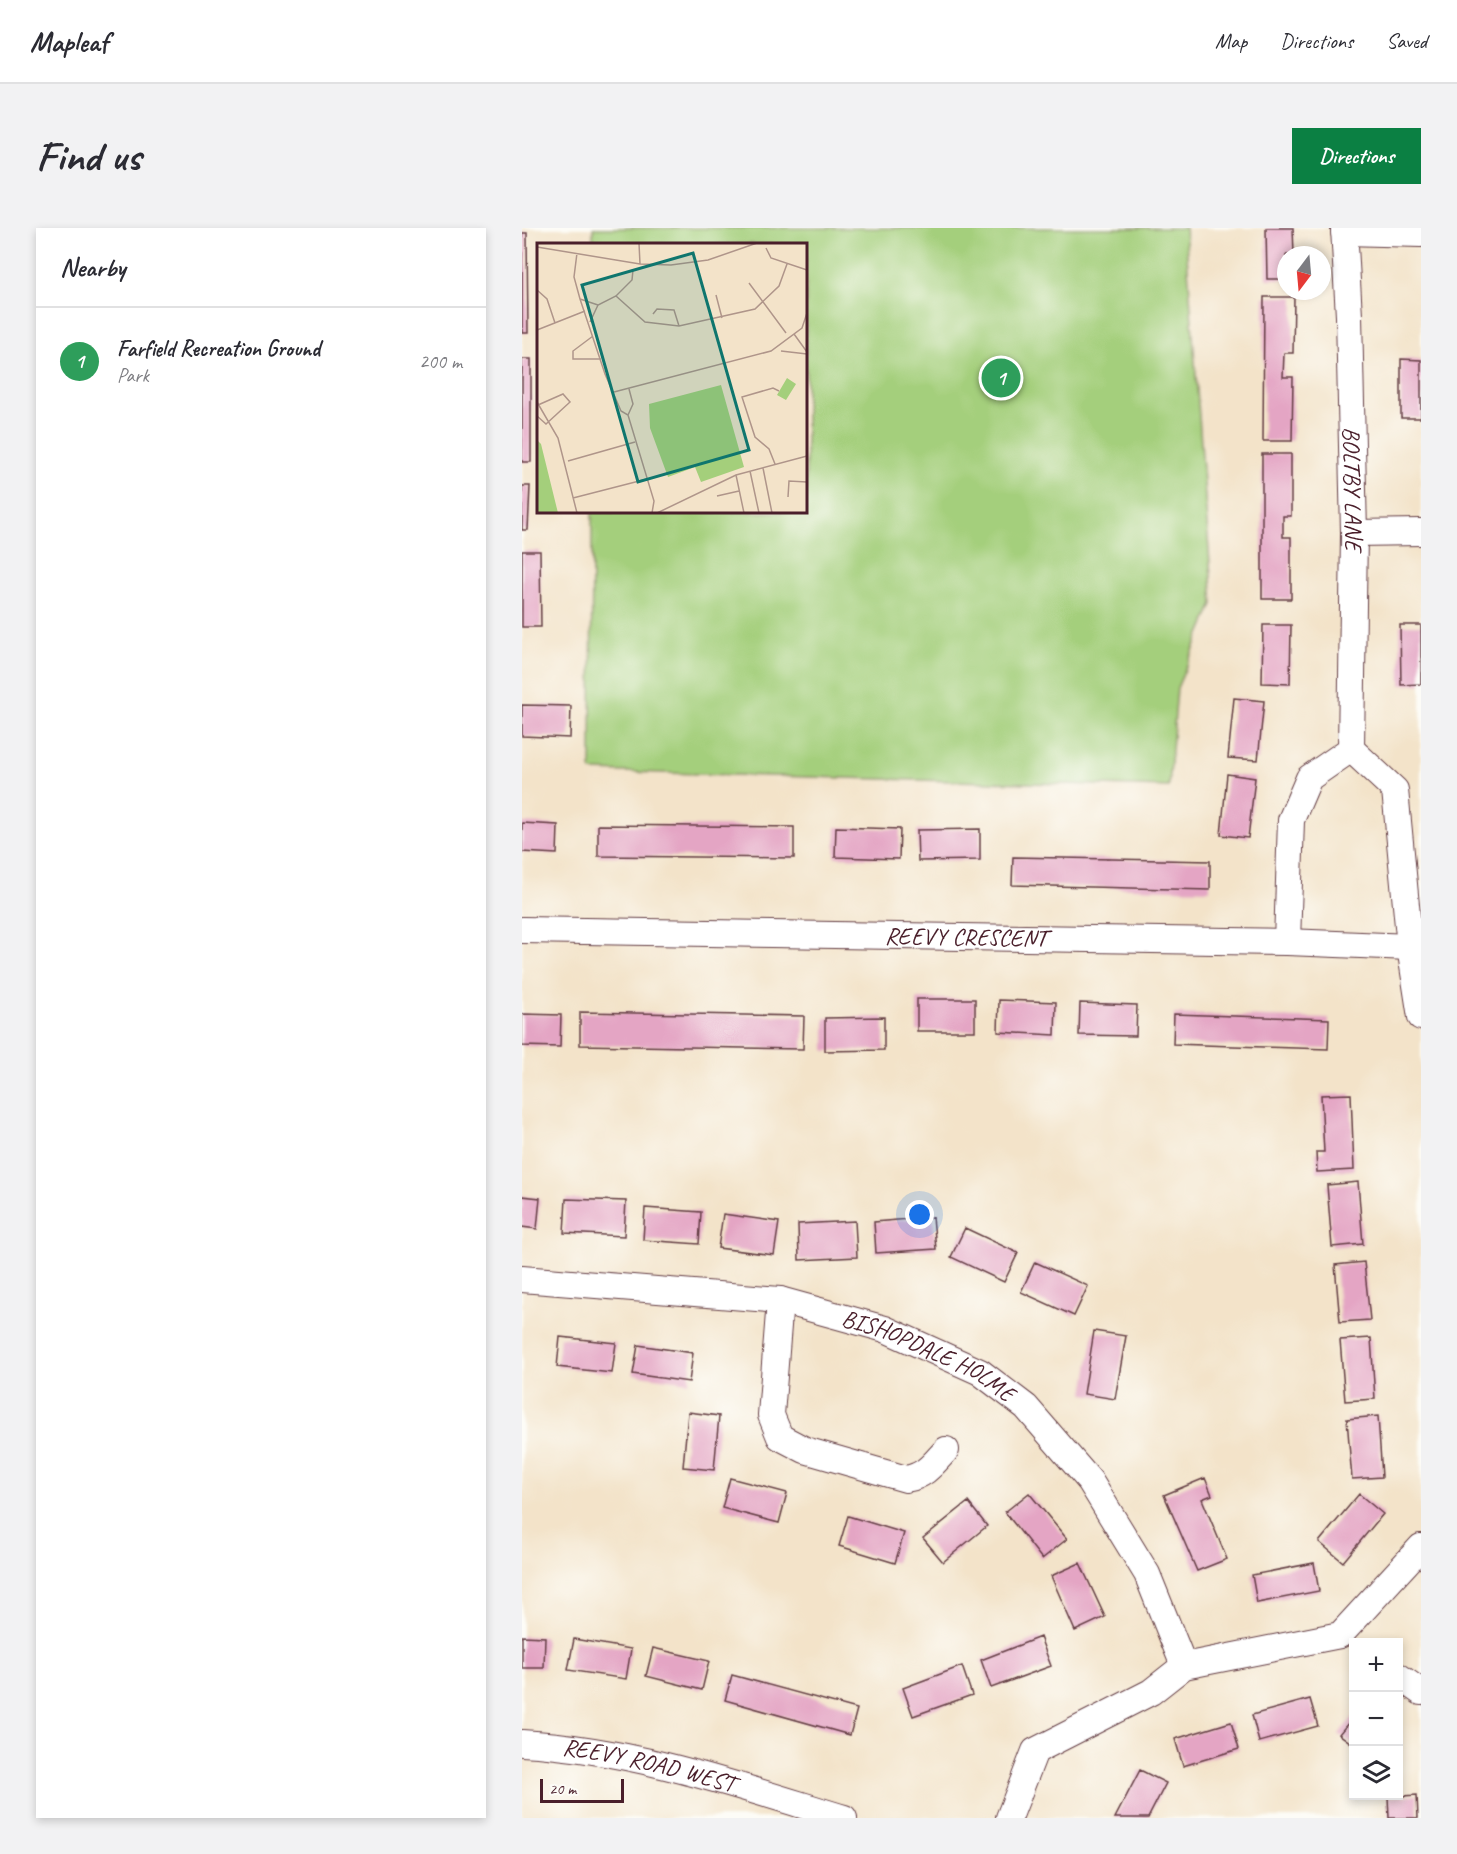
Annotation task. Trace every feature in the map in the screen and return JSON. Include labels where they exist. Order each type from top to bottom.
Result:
[{"type":"street","points":[[1344,230],[1421,234]]},
{"type":"street","name":"BOLTBY LANE","points":[[1344,230],[1350,316],[1354,532],[1351,749]]},
{"type":"street","points":[[1354,532],[1421,532]]},
{"type":"street","points":[[1287,942],[1291,820],[1310,778],[1351,749],[1395,790],[1410,947],[1421,1017]]},
{"type":"street","name":"REEVY CRESCENT","points":[[522,930],[1287,942],[1410,947]]},
{"type":"street","name":"BISHOPDALE HOLME","points":[[522,1279],[780,1300],[885,1329],[980,1372],[1026,1407],[1090,1481],[1147,1574],[1184,1666]]},
{"type":"street","points":[[780,1300],[771,1415],[780,1437],[805,1450],[906,1479],[918,1477],[926,1472],[946,1450]]},
{"type":"street","points":[[1009,1818],[1035,1751],[1151,1692],[1184,1666],[1347,1640],[1421,1547]]},
{"type":"street","points":[[1403,1679],[1421,1692]]},
{"type":"street","name":"REEVY ROAD WEST","points":[[522,1743],[549,1744],[624,1757],[709,1777],[844,1818]]},
{"type":"green space","points":[[593,228],[1185,228],[1213,604],[1177,688],[1169,787],[591,771],[592,513],[807,513],[807,243],[593,243]]},
{"type":"building","points":[[1266,228],[1293,228],[1294,246],[1277,246],[1277,279],[1267,279]]},
{"type":"building","points":[[522,233],[527,233],[528,333],[522,333]]},
{"type":"building","points":[[1264,297],[1277,297],[1277,300],[1294,300],[1293,353],[1284,353],[1283,377],[1293,377],[1292,441],[1263,441]]},
{"type":"building","points":[[522,359],[531,359],[531,462],[522,462]]},
{"type":"building","points":[[1401,359],[1421,360],[1421,418],[1401,418]]},
{"type":"building","points":[[1262,454],[1291,454],[1291,516],[1283,516],[1283,537],[1291,537],[1291,599],[1262,599]]},
{"type":"building","points":[[522,486],[530,486],[528,530],[522,530]]},
{"type":"building","points":[[522,551],[540,551],[541,627],[522,627]]},
{"type":"building","points":[[1263,625],[1291,625],[1290,684],[1262,683]]},
{"type":"building","points":[[1400,625],[1421,625],[1421,684],[1401,685]]},
{"type":"building","points":[[1234,698],[1264,701],[1258,760],[1228,758]]},
{"type":"building","points":[[522,705],[571,706],[570,738],[522,736]]},
{"type":"building","points":[[1227,774],[1255,778],[1248,838],[1221,835]]},
{"type":"building","points":[[522,823],[558,825],[557,854],[522,852]]},
{"type":"building","points":[[598,825],[794,827],[794,858],[598,856]]},
{"type":"building","points":[[836,827],[900,829],[899,859],[835,857]]},
{"type":"building","points":[[980,829],[980,860],[918,861],[917,830]]},
{"type":"building","points":[[1013,857],[1210,861],[1210,890],[1012,885]]},
{"type":"building","points":[[917,999],[975,999],[975,1031],[917,1031]]},
{"type":"building","points":[[999,1000],[1056,1002],[1055,1035],[998,1032]]},
{"type":"building","points":[[1080,1003],[1137,1005],[1136,1036],[1079,1035]]},
{"type":"building","points":[[580,1012],[804,1016],[803,1049],[580,1045]]},
{"type":"building","points":[[522,1014],[561,1015],[560,1047],[522,1046]]},
{"type":"building","points":[[1174,1014],[1329,1019],[1328,1049],[1173,1044]]},
{"type":"building","points":[[884,1017],[884,1050],[825,1051],[825,1018]]},
{"type":"building","points":[[1351,1094],[1354,1170],[1317,1172],[1316,1152],[1324,1152],[1321,1095]]},
{"type":"building","points":[[1358,1182],[1363,1244],[1332,1247],[1327,1185]]},
{"type":"building","points":[[522,1196],[540,1198],[537,1229],[522,1227]]},
{"type":"building","points":[[566,1199],[626,1201],[624,1236],[564,1233]]},
{"type":"building","points":[[645,1208],[701,1212],[699,1244],[643,1240]]},
{"type":"building","points":[[723,1214],[779,1222],[774,1255],[718,1248]]},
{"type":"building","points":[[933,1217],[936,1249],[876,1253],[874,1222]]},
{"type":"building","points":[[855,1221],[857,1257],[799,1260],[798,1224]]},
{"type":"building","points":[[965,1228],[1018,1253],[1004,1282],[951,1257]]},
{"type":"building","points":[[1035,1262],[1088,1286],[1074,1316],[1021,1292]]},
{"type":"building","points":[[1364,1262],[1370,1320],[1340,1322],[1335,1265]]},
{"type":"building","points":[[1094,1331],[1126,1336],[1115,1399],[1084,1394]]},
{"type":"building","points":[[560,1337],[616,1343],[612,1373],[557,1367]]},
{"type":"building","points":[[1371,1338],[1375,1399],[1345,1401],[1340,1340]]},
{"type":"building","points":[[638,1345],[693,1353],[689,1382],[633,1374]]},
{"type":"building","points":[[688,1412],[719,1416],[714,1470],[683,1467]]},
{"type":"building","points":[[1378,1416],[1382,1477],[1352,1479],[1347,1419]]},
{"type":"building","points":[[730,1478],[787,1493],[779,1523],[722,1508]]},
{"type":"building","points":[[1205,1478],[1212,1495],[1202,1499],[1227,1559],[1197,1571],[1164,1495]]},
{"type":"building","points":[[1029,1493],[1067,1539],[1042,1559],[1005,1512]]},
{"type":"building","points":[[1359,1494],[1383,1514],[1343,1562],[1319,1542]]},
{"type":"building","points":[[968,1502],[987,1526],[943,1562],[923,1538]]},
{"type":"building","points":[[848,1516],[904,1533],[895,1563],[839,1546]]},
{"type":"building","points":[[1080,1563],[1105,1617],[1075,1631],[1051,1576]]},
{"type":"building","points":[[1314,1563],[1319,1591],[1257,1603],[1252,1575]]},
{"type":"building","points":[[522,1636],[545,1637],[544,1668],[522,1668]]},
{"type":"building","points":[[1040,1637],[1051,1666],[991,1688],[981,1660]]},
{"type":"building","points":[[574,1639],[631,1649],[626,1679],[568,1670]]},
{"type":"building","points":[[653,1648],[709,1661],[702,1690],[646,1676]]},
{"type":"building","points":[[962,1666],[972,1695],[913,1716],[903,1688]]},
{"type":"building","points":[[732,1675],[857,1709],[850,1735],[725,1700]]},
{"type":"building","points":[[1310,1699],[1318,1726],[1259,1742],[1252,1715]]},
{"type":"building","points":[[1231,1722],[1239,1749],[1183,1766],[1175,1739]]},
{"type":"building","points":[[1349,1722],[1349,1741],[1339,1734]]},
{"type":"building","points":[[1140,1770],[1166,1783],[1148,1818],[1115,1818]]},
{"type":"building","points":[[1417,1795],[1418,1818],[1389,1818],[1388,1800],[1403,1800],[1403,1796]]},
{"type":"place","name":"Farfield Recreation Ground","points":[[1001,378]]}]
